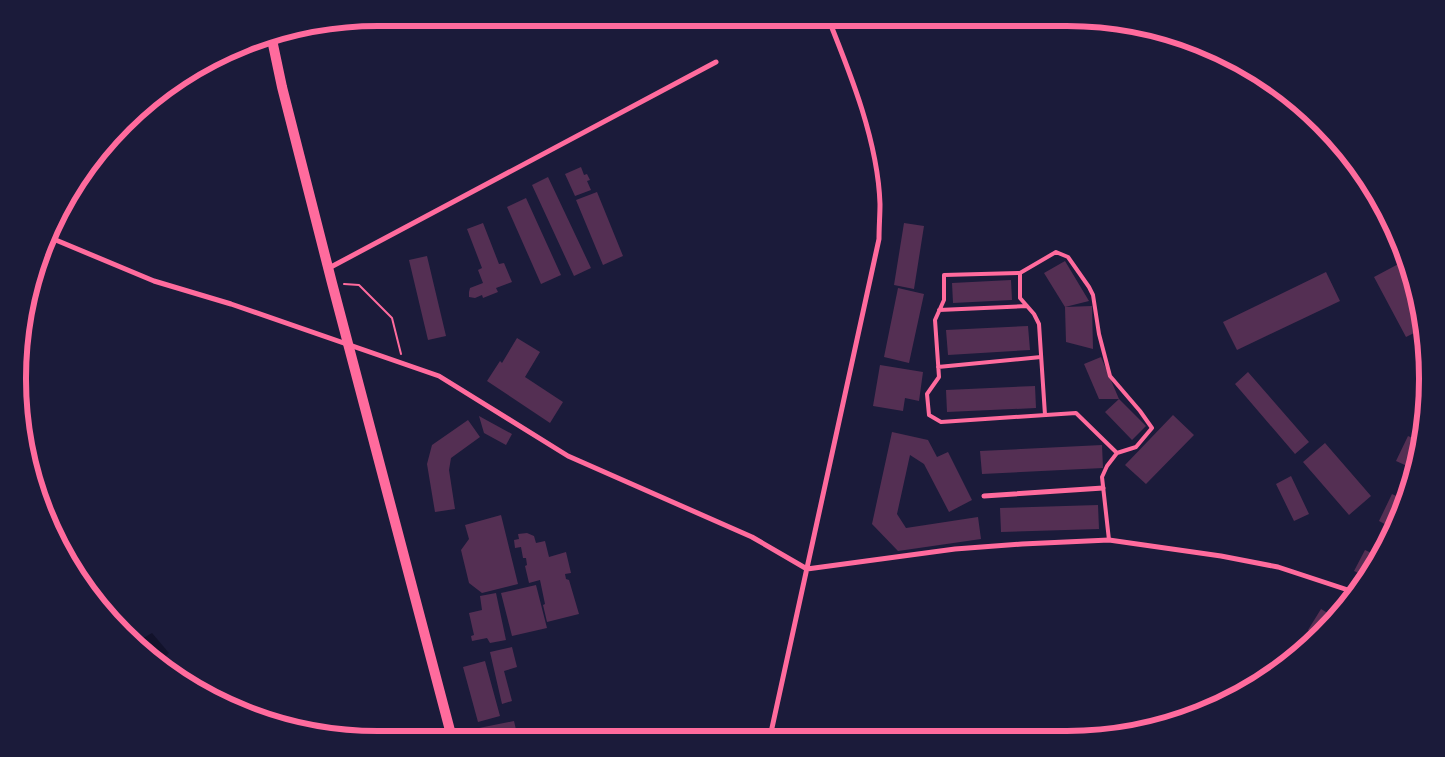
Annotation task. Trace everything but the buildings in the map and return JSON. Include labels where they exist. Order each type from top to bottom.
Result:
[{"type":"main road","points":[[273,43],[328,268],[450,731]]},
{"type":"street","points":[[772,731],[879,239],[880,202],[872,150],[850,73],[831,26]]},
{"type":"street","points":[[328,268],[716,62]]},
{"type":"street","points":[[55,240],[154,280],[231,304],[439,376],[568,456],[752,537],[807,569],[955,549],[1109,540],[1222,556],[1278,567],[1348,590]]},
{"type":"street","points":[[984,496],[1102,488]]},
{"type":"lane","points":[[1109,540],[1102,477],[1107,466],[1117,453],[1136,448],[1152,428],[1110,376],[1099,334],[1093,295],[1089,287],[1068,256],[1056,252],[1020,273],[944,275],[944,300],[935,320],[939,377],[927,394],[929,415],[941,422],[1076,413],[1117,453]]},
{"type":"lane","points":[[1020,273],[1020,298],[1039,324],[1045,415]]},
{"type":"lane","points":[[939,310],[1027,306]]},
{"type":"lane","points":[[938,367],[1041,357]]},
{"type":"path","points":[[332,283],[358,285],[392,318],[403,363]]},
{"type":"shaded area","points":[[152,633],[169,653],[164,658],[142,639]]}]
